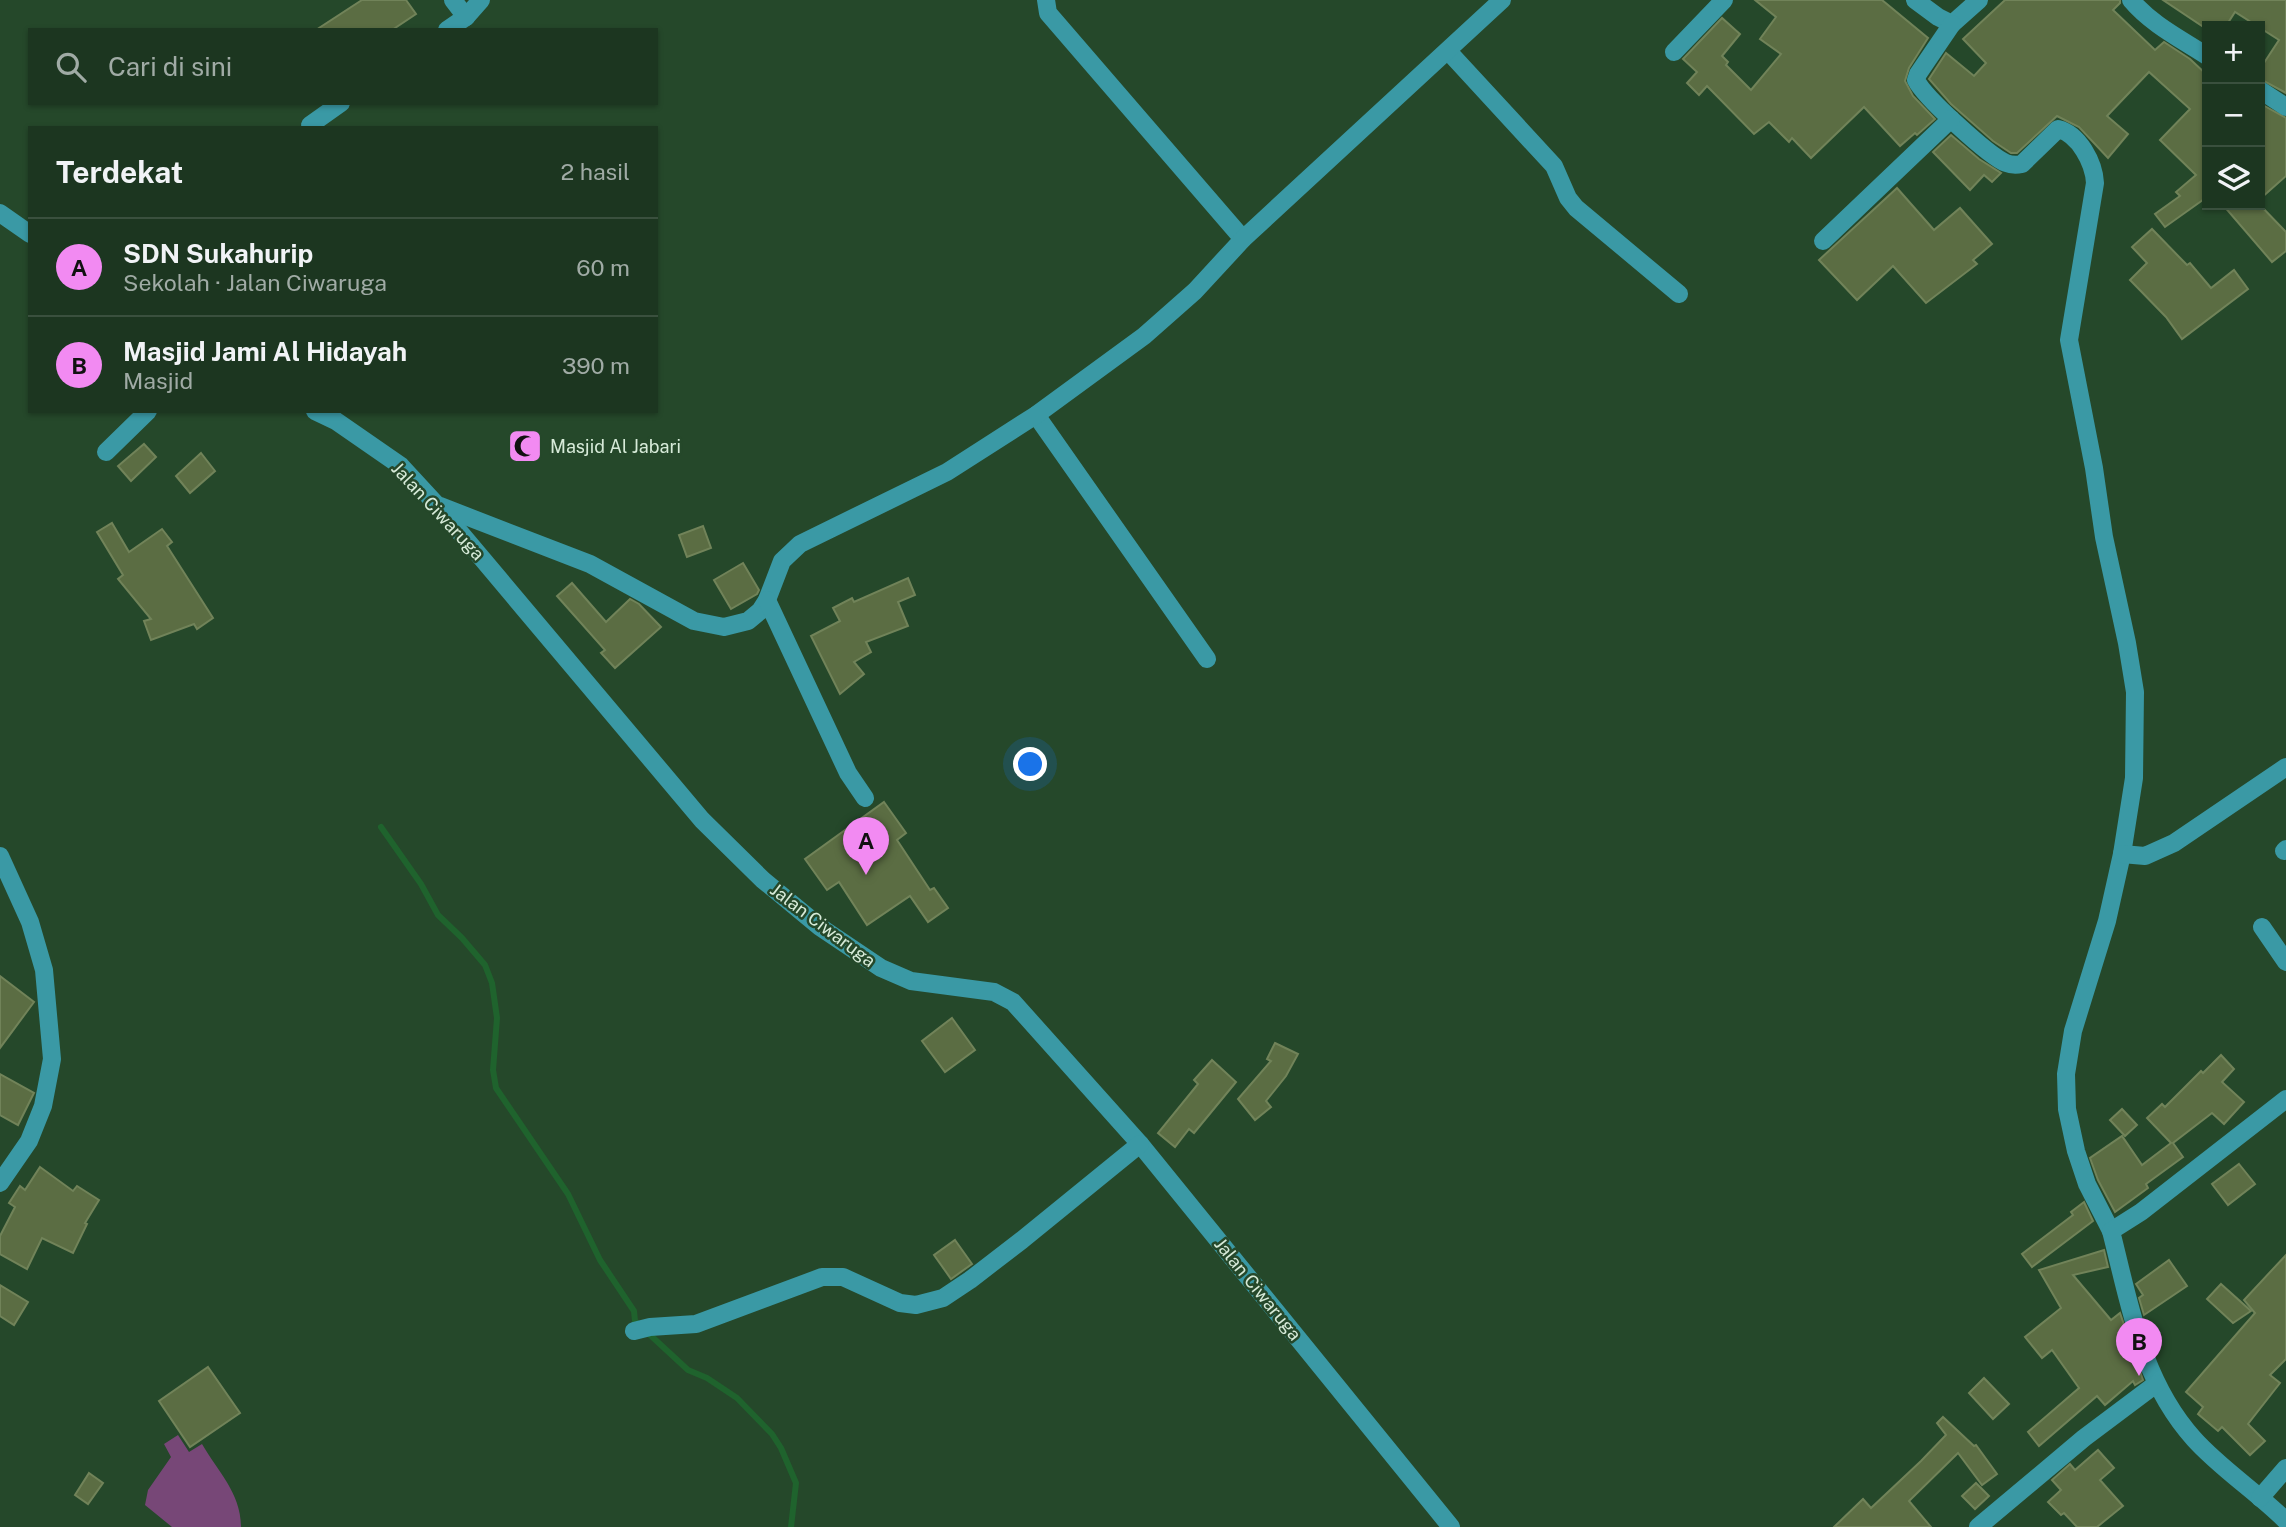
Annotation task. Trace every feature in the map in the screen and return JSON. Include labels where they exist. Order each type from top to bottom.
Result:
[{"type":"street","points":[[453,0],[466,17]]},
{"type":"street","points":[[450,28],[466,17],[481,0]]},
{"type":"street","points":[[1046,0],[1048,13],[1242,239]]},
{"type":"street","points":[[437,505],[590,564],[694,621],[724,627],[748,621],[760,611],[767,600],[782,561],[800,544],[947,472],[1036,415],[1144,336],[1195,290],[1242,239],[1502,0]]},
{"type":"street","points":[[1674,52],[1724,0]]},
{"type":"street","points":[[1915,0],[1938,18],[1952,24]]},
{"type":"street","points":[[1979,0],[1952,24],[1916,80],[1951,119],[2004,163],[2018,166],[2022,164],[2058,129],[2068,131],[2094,168],[2095,184],[2069,340],[2135,692],[2134,778],[2122,854],[2107,921],[2073,1031],[2066,1074],[2067,1109],[2076,1151],[2087,1184],[2111,1231],[2138,1335],[2156,1384],[2195,1440],[2286,1521]]},
{"type":"street","points":[[2131,0],[2146,16],[2202,53]]},
{"type":"street","points":[[1448,51],[1554,166],[1568,198],[1576,208],[1679,294]]},
{"type":"street","points":[[2265,93],[2286,107]]},
{"type":"street","points":[[310,125],[338,105]]},
{"type":"street","points":[[1823,241],[1951,119]]},
{"type":"street","points":[[0,213],[28,233]]},
{"type":"street","points":[[106,453],[146,413]]},
{"type":"street","name":"Jalan Ciwaruga","points":[[319,413],[336,421],[401,466],[437,505],[702,820],[763,880],[820,927],[880,968],[911,981],[994,992],[1013,1002],[1140,1144],[1451,1527]]},
{"type":"street","points":[[1036,415],[1206,659]]},
{"type":"street","points":[[767,600],[848,774],[865,798]]},
{"type":"street","points":[[2122,854],[2145,856],[2174,843],[2286,767]]},
{"type":"street","points":[[0,856],[30,922],[44,970],[52,1059],[43,1105],[29,1141],[0,1183]]},
{"type":"street","points":[[2262,928],[2286,962]]},
{"type":"street","points":[[2111,1231],[2150,1205],[2286,1099]]},
{"type":"street","points":[[634,1331],[650,1327],[696,1324],[822,1277],[843,1277],[900,1303],[916,1305],[943,1298],[1023,1240],[1140,1144]]},
{"type":"street","points":[[1978,1527],[2084,1438],[2156,1384]]},
{"type":"street","points":[[2260,1498],[2286,1468]]},
{"type":"shaded area","points":[[178,1435],[189,1452],[202,1444],[233,1493],[241,1527],[172,1527],[145,1505],[148,1490],[171,1457],[164,1444]]},
{"type":"building","points":[[362,0],[406,0],[416,14],[395,28],[319,28]]},
{"type":"building","points":[[1755,0],[1882,0],[1928,38],[1909,68],[1905,81],[1913,96],[1935,119],[1900,146],[1864,107],[1811,158],[1792,138],[1789,142],[1769,122],[1754,134],[1707,86],[1699,95],[1687,83],[1697,72],[1683,59],[1722,18],[1740,34],[1722,56],[1728,62],[1726,65],[1751,90],[1781,54],[1760,39],[1776,17]]},
{"type":"building","points":[[2005,0],[2120,0],[2113,10],[2155,50],[2164,42],[2202,70],[2202,201],[2165,227],[2155,214],[2180,196],[2176,192],[2196,175],[2160,140],[2190,109],[2149,72],[2107,116],[2128,134],[2108,158],[2079,127],[2057,116],[2017,153],[2011,153],[1951,104],[1929,79],[1946,53],[1974,76],[1986,63],[1963,39]]},
{"type":"building","points":[[2163,0],[2286,0],[2286,93],[2265,82],[2265,61],[2279,40],[2265,31],[2265,21],[2249,21],[2235,12],[2229,21],[2202,21],[2202,26]]},
{"type":"building","points":[[2265,106],[2286,118],[2286,176],[2265,195]]},
{"type":"building","points":[[1951,135],[1979,159],[2001,173],[1992,182],[1984,175],[1970,190],[1933,152]]},
{"type":"building","points":[[1897,188],[1934,230],[1960,208],[1992,244],[1973,260],[1977,264],[1926,303],[1893,266],[1857,300],[1819,260]]},
{"type":"building","points":[[2227,210],[2265,210],[2286,232],[2286,251],[2272,262]]},
{"type":"building","points":[[2152,229],[2187,265],[2190,263],[2211,288],[2234,270],[2248,289],[2182,339],[2166,317],[2130,280],[2147,263],[2132,247]]},
{"type":"building","points":[[144,444],[156,457],[131,481],[118,466]]},
{"type":"building","points":[[201,453],[215,471],[190,493],[176,476]]},
{"type":"building","points":[[112,523],[129,552],[162,529],[172,542],[167,546],[213,618],[197,629],[194,624],[151,640],[144,621],[151,619],[118,579],[123,575],[97,532]]},
{"type":"building","points":[[703,526],[711,548],[687,557],[679,535]]},
{"type":"building","points":[[743,563],[759,590],[757,594],[731,609],[714,580]]},
{"type":"building","points":[[908,578],[915,595],[898,602],[908,626],[866,642],[871,652],[854,662],[864,674],[840,694],[811,636],[840,621],[833,608],[852,598],[854,602]]},
{"type":"building","points":[[572,583],[606,622],[630,599],[639,604],[661,627],[615,668],[601,653],[605,650],[557,596]]},
{"type":"building","points":[[884,802],[906,833],[897,840],[930,890],[934,888],[948,908],[928,922],[910,896],[867,925],[839,882],[827,890],[805,859]]},
{"type":"building","points":[[0,976],[34,1002],[0,1048]]},
{"type":"building","points":[[952,1018],[975,1050],[945,1072],[922,1041]]},
{"type":"building","points":[[1275,1043],[1298,1054],[1286,1076],[1266,1101],[1271,1107],[1255,1120],[1238,1099],[1271,1061],[1267,1059]]},
{"type":"building","points":[[2221,1055],[2234,1069],[2222,1082],[2244,1102],[2224,1124],[2212,1113],[2173,1143],[2183,1157],[2146,1184],[2148,1188],[2115,1212],[2090,1158],[2122,1136],[2142,1165],[2171,1143],[2147,1118],[2162,1104],[2165,1107]]},
{"type":"building","points":[[1212,1060],[1236,1082],[1194,1133],[1189,1129],[1175,1147],[1158,1133],[1198,1084],[1194,1080]]},
{"type":"building","points":[[0,1074],[34,1093],[18,1125],[0,1115]]},
{"type":"building","points":[[2122,1109],[2137,1125],[2125,1136],[2110,1120]]},
{"type":"building","points":[[2239,1164],[2255,1184],[2228,1205],[2212,1184]]},
{"type":"building","points":[[40,1167],[73,1191],[77,1186],[99,1200],[85,1223],[87,1224],[73,1253],[42,1238],[27,1269],[0,1254],[0,1236],[15,1207],[9,1203],[20,1186],[25,1190]]},
{"type":"building","points":[[2084,1202],[2093,1221],[2032,1267],[2022,1254],[2073,1215],[2071,1212]]},
{"type":"building","points":[[955,1240],[972,1264],[951,1279],[934,1255]]},
{"type":"building","points":[[2104,1250],[2108,1267],[2073,1275],[2111,1320],[2120,1313],[2143,1380],[2135,1385],[2133,1381],[2105,1405],[2097,1396],[2039,1446],[2028,1432],[2079,1388],[2052,1350],[2042,1358],[2025,1337],[2061,1308],[2039,1270]]},
{"type":"building","points":[[2286,1255],[2286,1359],[2270,1375],[2280,1383],[2248,1424],[2265,1441],[2250,1455],[2222,1427],[2218,1431],[2198,1414],[2203,1407],[2186,1392],[2255,1313],[2244,1300]]},
{"type":"building","points":[[2169,1260],[2187,1286],[2144,1315],[2139,1298],[2143,1295],[2136,1284]]},
{"type":"building","points":[[2221,1284],[2251,1311],[2233,1323],[2207,1299]]},
{"type":"building","points":[[0,1285],[28,1302],[14,1325],[0,1316]]},
{"type":"building","points":[[208,1367],[240,1413],[190,1447],[159,1401]]},
{"type":"building","points":[[1984,1378],[2009,1404],[1993,1419],[1969,1393]]},
{"type":"building","points":[[1943,1417],[1976,1445],[1997,1474],[1982,1485],[1958,1453],[1909,1501],[1931,1527],[1834,1527],[1863,1499],[1871,1508],[1921,1461],[1946,1435],[1937,1423]]},
{"type":"building","points":[[2098,1450],[2114,1468],[2100,1480],[2123,1506],[2097,1527],[2077,1527],[2064,1513],[2061,1515],[2048,1502],[2061,1490],[2052,1480],[2070,1464],[2075,1470]]},
{"type":"building","points":[[89,1473],[103,1483],[88,1504],[75,1495]]},
{"type":"building","points":[[1976,1483],[1989,1496],[1975,1509],[1962,1496]]},
{"type":"waterway","points":[[381,827],[421,884],[438,915],[485,965],[492,983],[497,1018],[493,1070],[496,1088],[568,1194],[600,1260],[634,1311],[635,1321],[688,1370],[707,1378],[737,1398],[772,1434],[796,1483],[791,1527]]},
{"type":"place","name":"Masjid Al Jabari","points":[[525,446]]},
{"type":"place","name":"SDN Sukahurip","points":[[866,875]]},
{"type":"place","name":"Masjid Jami Al Hidayah","points":[[2139,1376]]}]
